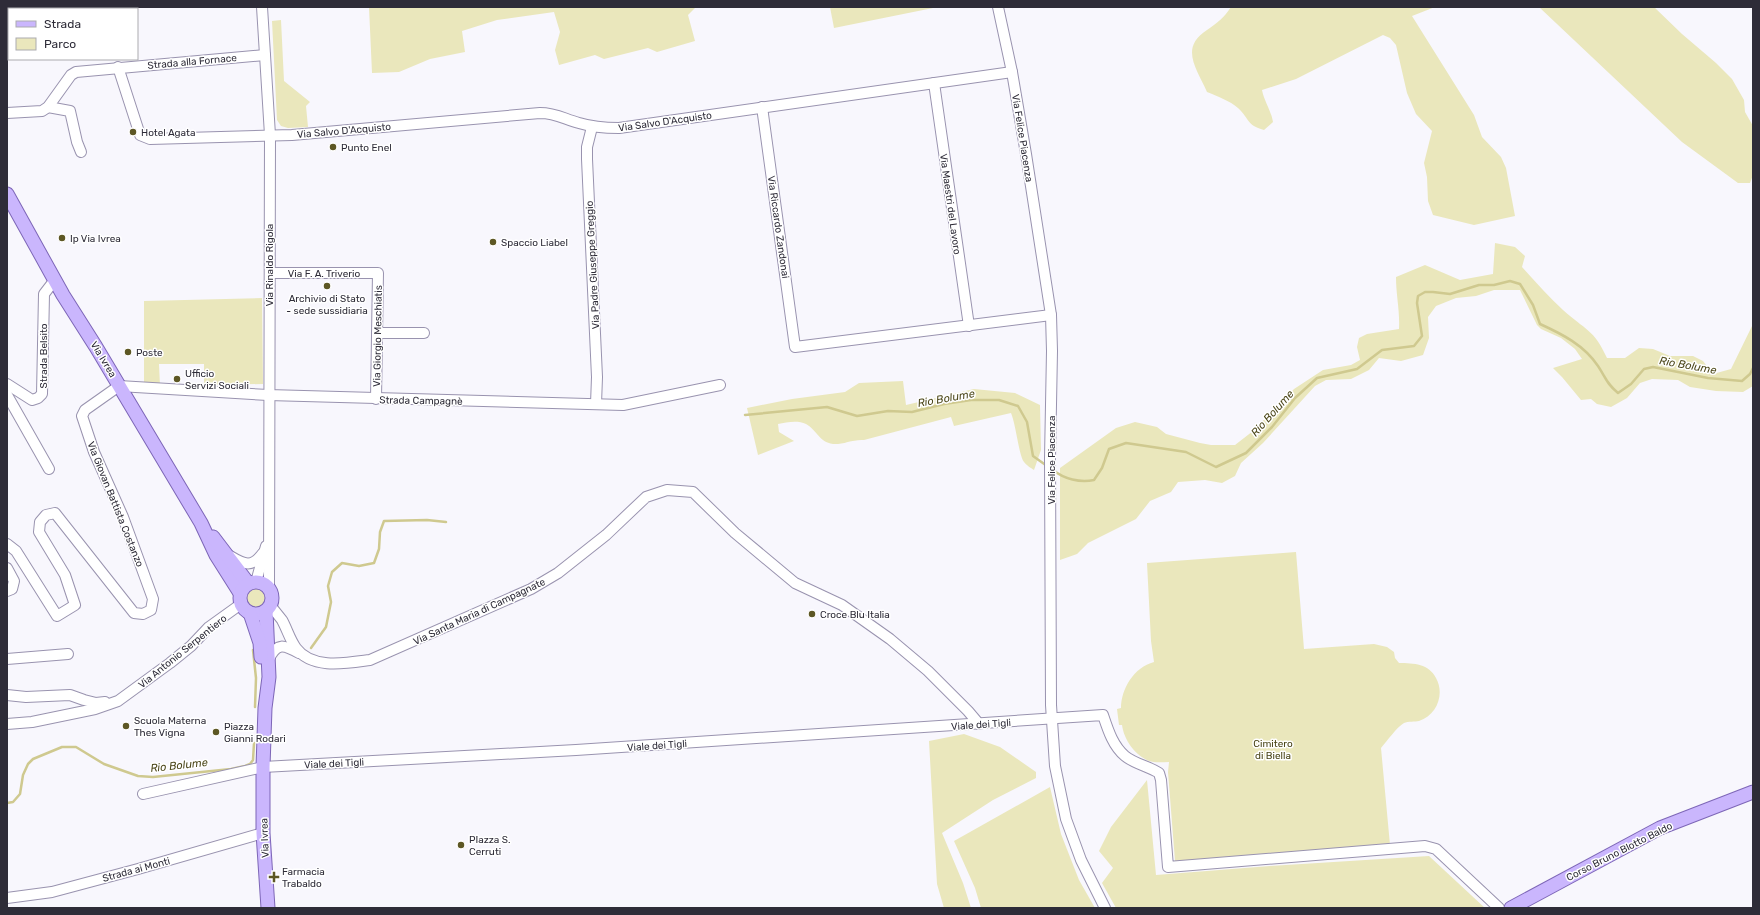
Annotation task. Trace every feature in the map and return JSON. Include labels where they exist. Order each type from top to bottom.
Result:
[{"type":"main road","name":"Via Ivrea","points":[[7,194],[54,281],[202,523],[216,555],[247,595]]},
{"type":"main road","name":"Via Ivrea","points":[[202,523],[229,556],[247,595],[260,643],[265,708]]},
{"type":"main road","points":[[268,608],[261,614],[247,595],[265,585],[269,588]]},
{"type":"main road","name":"Via Ivrea","points":[[268,908],[263,833],[263,767],[265,708],[269,677],[268,608],[272,597],[269,588]]},
{"type":"main road","name":"Corso Bruno Blotto Baldo","points":[[1511,908],[1660,828],[1753,792]]},
{"type":"street","name":"Via Rinaldo Rigola","points":[[262,7],[270,135],[268,395],[270,522],[269,588]]},
{"type":"street","name":"Via Felice Piacenza","points":[[998,7],[1012,72],[1051,315],[1052,350],[1050,477],[1052,718],[1055,766],[1066,819],[1081,860],[1105,908]]},
{"type":"street","name":"Strada alla Fornace","points":[[48,107],[71,75],[82,71],[266,55]]},
{"type":"street","points":[[118,67],[140,135],[144,137],[175,139],[270,135]]},
{"type":"street","name":"Via Salvo D'Acquisto","points":[[270,135],[540,113],[557,114],[577,123],[592,127],[631,127],[1012,72]]},
{"type":"street","name":"Via Maestri del Lavoro","points":[[934,83],[969,326]]},
{"type":"street","points":[[7,113],[42,111],[48,107],[70,111],[77,142],[81,152]]},
{"type":"street","name":"Via Riccardo Zandonai","points":[[762,108],[795,347],[969,326]]},
{"type":"street","name":"Via Padre Giuseppe Greggio","points":[[592,127],[587,146],[587,159],[597,377],[596,404]]},
{"type":"street","name":"Via F. A. Triverio","points":[[270,273],[378,273]]},
{"type":"street","name":"Via Giorgio Meschiatis","points":[[376,399],[378,273]]},
{"type":"street","name":"Strada Belsito","points":[[7,384],[32,400],[38,398],[42,394],[44,294],[54,281]]},
{"type":"street","points":[[969,326],[1051,315]]},
{"type":"street","points":[[377,333],[424,333]]},
{"type":"street","name":"Strada Campagnè","points":[[119,386],[268,395],[623,405],[720,385]]},
{"type":"street","name":"Via Giovan Battista Costanzo","points":[[7,544],[16,551],[57,616],[75,605],[66,574],[39,532],[40,522],[46,515],[54,513],[134,613],[143,614],[151,610],[153,599],[123,517],[94,452],[82,416],[85,410],[119,386]]},
{"type":"street","points":[[7,394],[49,469]]},
{"type":"street","name":"Via Santa Maria di Campagnate","points":[[269,659],[273,650],[280,647],[287,647],[303,656],[323,662],[342,664],[370,660],[530,590],[553,577],[606,535],[646,497],[667,490],[693,492],[735,533],[795,583],[842,605],[890,639],[928,671],[979,724]]},
{"type":"street","name":"Via Rinaldo Rigola","points":[[247,595],[265,549],[270,522]]},
{"type":"street","name":"Via Ivrea","points":[[229,556],[241,563],[250,564],[256,562],[265,549]]},
{"type":"street","points":[[7,568],[14,581],[12,588],[7,591]]},
{"type":"street","name":"Via Antonio Serpentiero","points":[[7,724],[32,722],[95,709],[118,701],[191,646],[209,627],[247,595]]},
{"type":"street","points":[[268,608],[281,620],[296,648],[301,654]]},
{"type":"street","points":[[7,659],[68,654]]},
{"type":"street","points":[[7,695],[26,697],[70,695],[96,703],[118,701]]},
{"type":"street","name":"Viale dei Tigli","points":[[263,767],[569,750],[1103,715],[1108,732],[1125,756],[1159,773],[1161,780],[1168,866],[1424,846],[1436,849],[1499,908]]},
{"type":"street","points":[[143,794],[263,767]]},
{"type":"street","name":"Strada ai Monti","points":[[7,898],[52,892],[263,833]]},
{"type":"green space","points":[[369,7],[696,7],[688,15],[695,41],[657,52],[648,48],[604,59],[595,55],[559,65],[555,50],[560,32],[554,12],[497,20],[462,31],[465,52],[430,59],[399,72],[372,73]]},
{"type":"green space","points":[[830,7],[938,7],[834,28]]},
{"type":"green space","points":[[1231,7],[1435,7],[1412,16],[1474,115],[1482,137],[1501,157],[1506,168],[1515,216],[1474,225],[1433,215],[1428,201],[1427,177],[1424,163],[1432,131],[1416,114],[1407,93],[1396,45],[1390,38],[1383,35],[1296,79],[1262,90],[1273,122],[1264,130],[1251,124],[1235,105],[1207,92],[1195,67],[1192,51],[1194,44],[1199,37],[1220,20]]},
{"type":"green space","points":[[1539,7],[1654,7],[1732,79],[1744,100],[1745,112],[1753,126],[1753,175],[1750,183],[1738,183],[1682,142]]},
{"type":"green space","points":[[281,20],[284,81],[310,102],[306,106],[308,127],[288,128],[281,126],[277,120],[272,21]]},
{"type":"green space","points":[[1495,243],[1515,247],[1525,256],[1522,267],[1558,305],[1593,335],[1607,358],[1625,358],[1639,348],[1653,349],[1670,356],[1693,356],[1703,361],[1713,374],[1731,369],[1753,324],[1753,386],[1743,392],[1716,391],[1690,387],[1678,380],[1652,379],[1640,383],[1627,398],[1611,407],[1597,404],[1591,399],[1581,400],[1553,368],[1582,359],[1575,349],[1561,338],[1541,329],[1537,325],[1520,290],[1494,290],[1476,296],[1456,298],[1436,306],[1428,317],[1429,338],[1423,355],[1401,361],[1379,358],[1369,370],[1351,379],[1326,380],[1315,386],[1263,443],[1241,463],[1235,476],[1222,483],[1205,480],[1178,482],[1171,492],[1150,501],[1136,519],[1088,543],[1077,554],[1060,560],[1060,468],[1116,428],[1135,422],[1157,427],[1166,434],[1200,443],[1211,445],[1235,445],[1253,431],[1294,389],[1323,370],[1351,365],[1360,360],[1357,347],[1359,338],[1367,334],[1399,329],[1396,277],[1425,265],[1460,280],[1493,274]]},
{"type":"green space","points":[[262,298],[263,384],[204,385],[204,364],[159,364],[160,386],[144,385],[144,301]]},
{"type":"green space","points":[[903,381],[906,405],[974,389],[1015,393],[1040,405],[1041,450],[1034,470],[1022,459],[1011,413],[954,426],[951,417],[864,440],[836,444],[824,441],[810,426],[806,424],[796,422],[778,424],[779,432],[794,441],[758,455],[747,408],[792,399],[845,392],[859,383]]},
{"type":"green space","name":"Cimitero di Biella","points":[[1296,552],[1304,649],[1374,644],[1387,647],[1394,652],[1395,658],[1399,663],[1410,663],[1425,667],[1433,673],[1439,684],[1440,691],[1438,703],[1431,714],[1419,721],[1407,722],[1401,725],[1381,748],[1390,845],[1175,861],[1168,772],[1169,762],[1149,761],[1135,751],[1125,736],[1122,725],[1119,725],[1117,709],[1121,708],[1123,694],[1130,680],[1140,669],[1154,662],[1151,641],[1147,563]]},
{"type":"green space","points":[[255,586],[260,587],[266,593],[266,603],[260,609],[255,610],[250,609],[244,603],[243,598],[244,593],[250,587]]},
{"type":"green space","points":[[964,734],[1000,747],[1036,772],[1036,778],[993,800],[942,833],[963,883],[971,908],[944,908],[937,884],[929,741]]},
{"type":"green space","points":[[1147,780],[1156,875],[1429,856],[1485,908],[1116,908],[1102,883],[1113,868],[1099,851],[1111,827]]},
{"type":"green space","points":[[1050,787],[1061,834],[1079,880],[1095,908],[981,908],[975,888],[954,841]]},
{"type":"waterway","name":"Rio Bolume","points":[[1053,470],[1072,480],[1094,480],[1102,468],[1109,449],[1126,443],[1186,452],[1216,467],[1246,453],[1272,427],[1295,398],[1317,378],[1357,369],[1382,350],[1414,346],[1422,336],[1417,303],[1418,296],[1425,292],[1450,294],[1479,285],[1494,285],[1510,281],[1520,284],[1533,305],[1540,324],[1564,336],[1586,352],[1618,393],[1631,384],[1644,369],[1653,367],[1708,378],[1742,381],[1750,374],[1753,368]]},
{"type":"waterway","name":"Rio Bolume","points":[[745,415],[827,407],[857,416],[888,411],[912,412],[944,404],[971,400],[999,400],[1018,406],[1027,422],[1033,456],[1047,466]]},
{"type":"waterway","name":"Rio Bolume","points":[[311,648],[326,627],[331,602],[328,586],[332,572],[342,563],[359,566],[374,563],[379,549],[380,532],[384,521],[427,520],[446,522]]},
{"type":"waterway","name":"Rio Bolume","points":[[253,650],[256,678],[255,707]]},
{"type":"waterway","name":"Rio Bolume","points":[[7,803],[13,802],[20,794],[23,775],[28,764],[33,759],[62,747],[76,747],[104,764],[138,776],[153,777],[231,769],[245,766],[250,764],[253,760],[254,743]]},
{"type":"place","name":"Hotel Agata","points":[[133,132]]},
{"type":"place","name":"Punto Enel","points":[[333,147]]},
{"type":"place","name":"Ip Via Ivrea","points":[[62,238]]},
{"type":"place","name":"Spaccio Liabel","points":[[493,242]]},
{"type":"place","name":"Archivio di Stato - sede sussidiaria","points":[[327,286]]},
{"type":"place","name":"Poste","points":[[128,352]]},
{"type":"place","name":"Ufficio Servizi Sociali","points":[[177,379]]},
{"type":"place","name":"Croce Blu Italia","points":[[812,614]]},
{"type":"place","name":"Scuola Materna Thes Vigna","points":[[126,726]]},
{"type":"place","name":"Piazza Gianni Rodari","points":[[216,732]]},
{"type":"place","name":"PIazza S. Cerruti","points":[[461,845]]},
{"type":"place","name":"Farmacia Trabaldo","points":[[274,877]]}]
